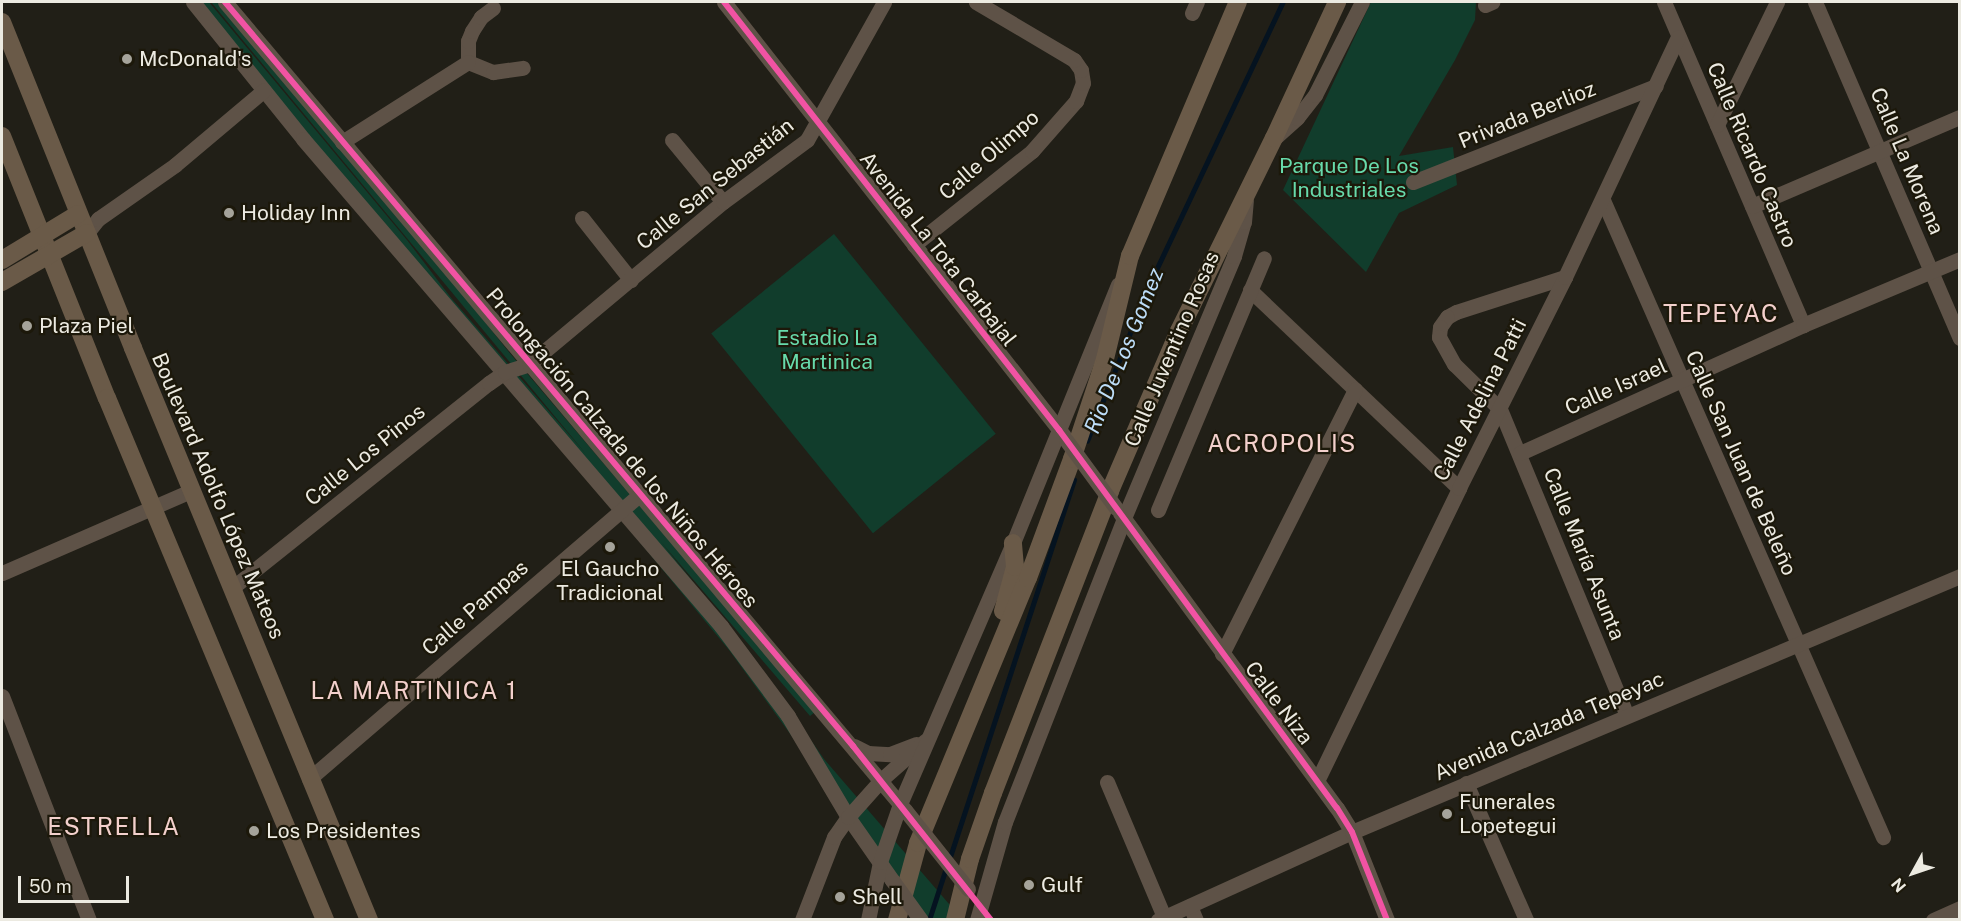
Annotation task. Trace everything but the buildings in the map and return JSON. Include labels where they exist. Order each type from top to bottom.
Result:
[{"type":"main road","points":[[918,843],[1028,578],[1072,459],[1105,359],[1130,256],[1238,2]]},
{"type":"main road","points":[[955,920],[970,859],[993,793],[1110,491],[1179,331],[1274,138],[1337,2]]},
{"type":"main road","name":"Boulevard Adolfo López Mateos","points":[[2,22],[191,491],[369,920]]},
{"type":"main road","points":[[2,136],[40,236],[325,920]]},
{"type":"main road","points":[[2,260],[78,214]]},
{"type":"main road","points":[[2,282],[87,233]]},
{"type":"main road","points":[[897,920],[918,843],[926,798],[1008,596],[1015,567],[1013,543]]},
{"type":"street","name":"Prolongación Calzada de los Niños Héroes","points":[[193,2],[264,90],[721,626],[788,716],[848,817],[921,920]]},
{"type":"street","name":"Prolongación Calzada de los Niños Héroes","points":[[225,2],[853,746],[968,889],[979,913],[991,920]]},
{"type":"street","name":"Calle San Sebastián","points":[[529,364],[723,202],[807,140],[819,123],[884,2]]},
{"type":"street","name":"Calle Olimpo","points":[[914,245],[1032,151],[1076,101],[1083,83],[1081,70],[1074,60],[976,2]]},
{"type":"street","points":[[1274,138],[1297,118],[1315,95],[1362,2]]},
{"type":"street","name":"Calle Ricardo Castro","points":[[1664,2],[1803,326]]},
{"type":"street","points":[[1717,125],[1777,2]]},
{"type":"street","name":"Calle La Morena","points":[[1815,2],[1959,338]]},
{"type":"street","name":"Avenida La Tota Carbajal","points":[[729,4],[1120,513]]},
{"type":"street","points":[[468,62],[468,41],[472,31],[481,17],[494,8]]},
{"type":"street","name":"Calle Adelina Patti","points":[[1317,781],[1459,488],[1603,200],[1678,37]]},
{"type":"street","points":[[342,142],[468,62]]},
{"type":"street","points":[[468,62],[492,72],[522,68]]},
{"type":"street","name":"Privada Berlioz","points":[[1413,182],[1656,86]]},
{"type":"street","points":[[87,233],[98,219],[175,165],[264,90]]},
{"type":"street","points":[[1752,206],[1959,117]]},
{"type":"street","points":[[672,140],[723,202]]},
{"type":"street","name":"Calle Juventino Rosas","points":[[979,913],[1005,822],[1120,513],[1234,256],[1244,222],[1247,194]]},
{"type":"street","name":"Calle San Juan de Beleño","points":[[1603,200],[1883,837]]},
{"type":"street","points":[[78,214],[98,219]]},
{"type":"street","points":[[582,218],[632,280]]},
{"type":"street","points":[[868,920],[880,862],[930,737],[1062,435],[1098,327],[1130,256]]},
{"type":"street","points":[[1158,510],[1264,258]]},
{"type":"street","name":"Calle Israel","points":[[1520,453],[1959,259]]},
{"type":"street","points":[[1500,410],[1454,364],[1439,337],[1440,327],[1447,317],[1456,312],[1565,277]]},
{"type":"street","points":[[1250,290],[1459,488]]},
{"type":"street","name":"Calle Los Pinos","points":[[232,588],[505,372],[529,364]]},
{"type":"street","points":[[1222,654],[1355,390]]},
{"type":"street","name":"Calle María Asunta","points":[[1500,410],[1520,453],[1627,715]]},
{"type":"street","points":[[2,573],[191,491]]},
{"type":"street","name":"Calle Pampas","points":[[309,779],[640,494]]},
{"type":"street","name":"Calle Niza","points":[[1120,513],[1352,832],[1387,920]]},
{"type":"street","name":"Avenida Calzada Tepeyac","points":[[1161,918],[1193,913],[1352,832],[1959,576]]},
{"type":"street","points":[[2,696],[89,920]]},
{"type":"street","points":[[853,746],[868,753],[890,754],[930,737]]},
{"type":"street","points":[[802,920],[834,837],[848,817],[881,780],[930,737]]},
{"type":"street","points":[[1107,782],[1161,918]]},
{"type":"street","points":[[1466,783],[1526,920]]},
{"type":"street","points":[[1933,920],[1953,913]]},
{"type":"green space","points":[[199,2],[209,2],[407,240],[452,299],[586,454],[211,2],[222,2],[342,142],[508,351],[815,712],[810,716],[661,542],[748,650],[824,759],[962,919],[925,919],[729,650],[374,221]]},
{"type":"green space","name":"Parque De Los Industriales","points":[[1371,2],[1476,2],[1475,20],[1455,60],[1399,156],[1453,147],[1457,185],[1399,213],[1366,272],[1283,190]]},
{"type":"green space","name":"Estadio La Martinica","points":[[834,234],[996,434],[873,533],[711,333]]},
{"type":"waterway","name":"Rio De Los Gomez","points":[[1087,441],[1149,285],[1283,2]]},
{"type":"waterway","name":"Rio De Los Gomez","points":[[949,860],[1074,480]]},
{"type":"waterway","name":"Rio De Los Gomez","points":[[929,920],[946,868]]},
{"type":"cycle path","points":[[225,2],[853,746],[991,920]]},
{"type":"cycle path","points":[[724,2],[1059,430],[1337,808],[1352,832],[1387,920]]},
{"type":"place","name":"McDonald's","points":[[127,59]]},
{"type":"place","name":"Holiday Inn","points":[[229,213]]},
{"type":"place","name":"Plaza Piel","points":[[27,326]]},
{"type":"place","name":"El Gaucho Tradicional","points":[[610,547]]},
{"type":"place","name":"Funerales Lopetegui","points":[[1447,814]]},
{"type":"place","name":"Los Presidentes","points":[[254,831]]},
{"type":"place","name":"Gulf","points":[[1029,885]]},
{"type":"place","name":"Shell","points":[[840,897]]},
{"type":"district","name":"TEPEYAC","points":[[1721,314]]},
{"type":"district","name":"ACROPOLIS","points":[[1282,444]]},
{"type":"district","name":"LA MARTINICA 1","points":[[414,691]]},
{"type":"district","name":"ESTRELLA","points":[[114,827]]}]
